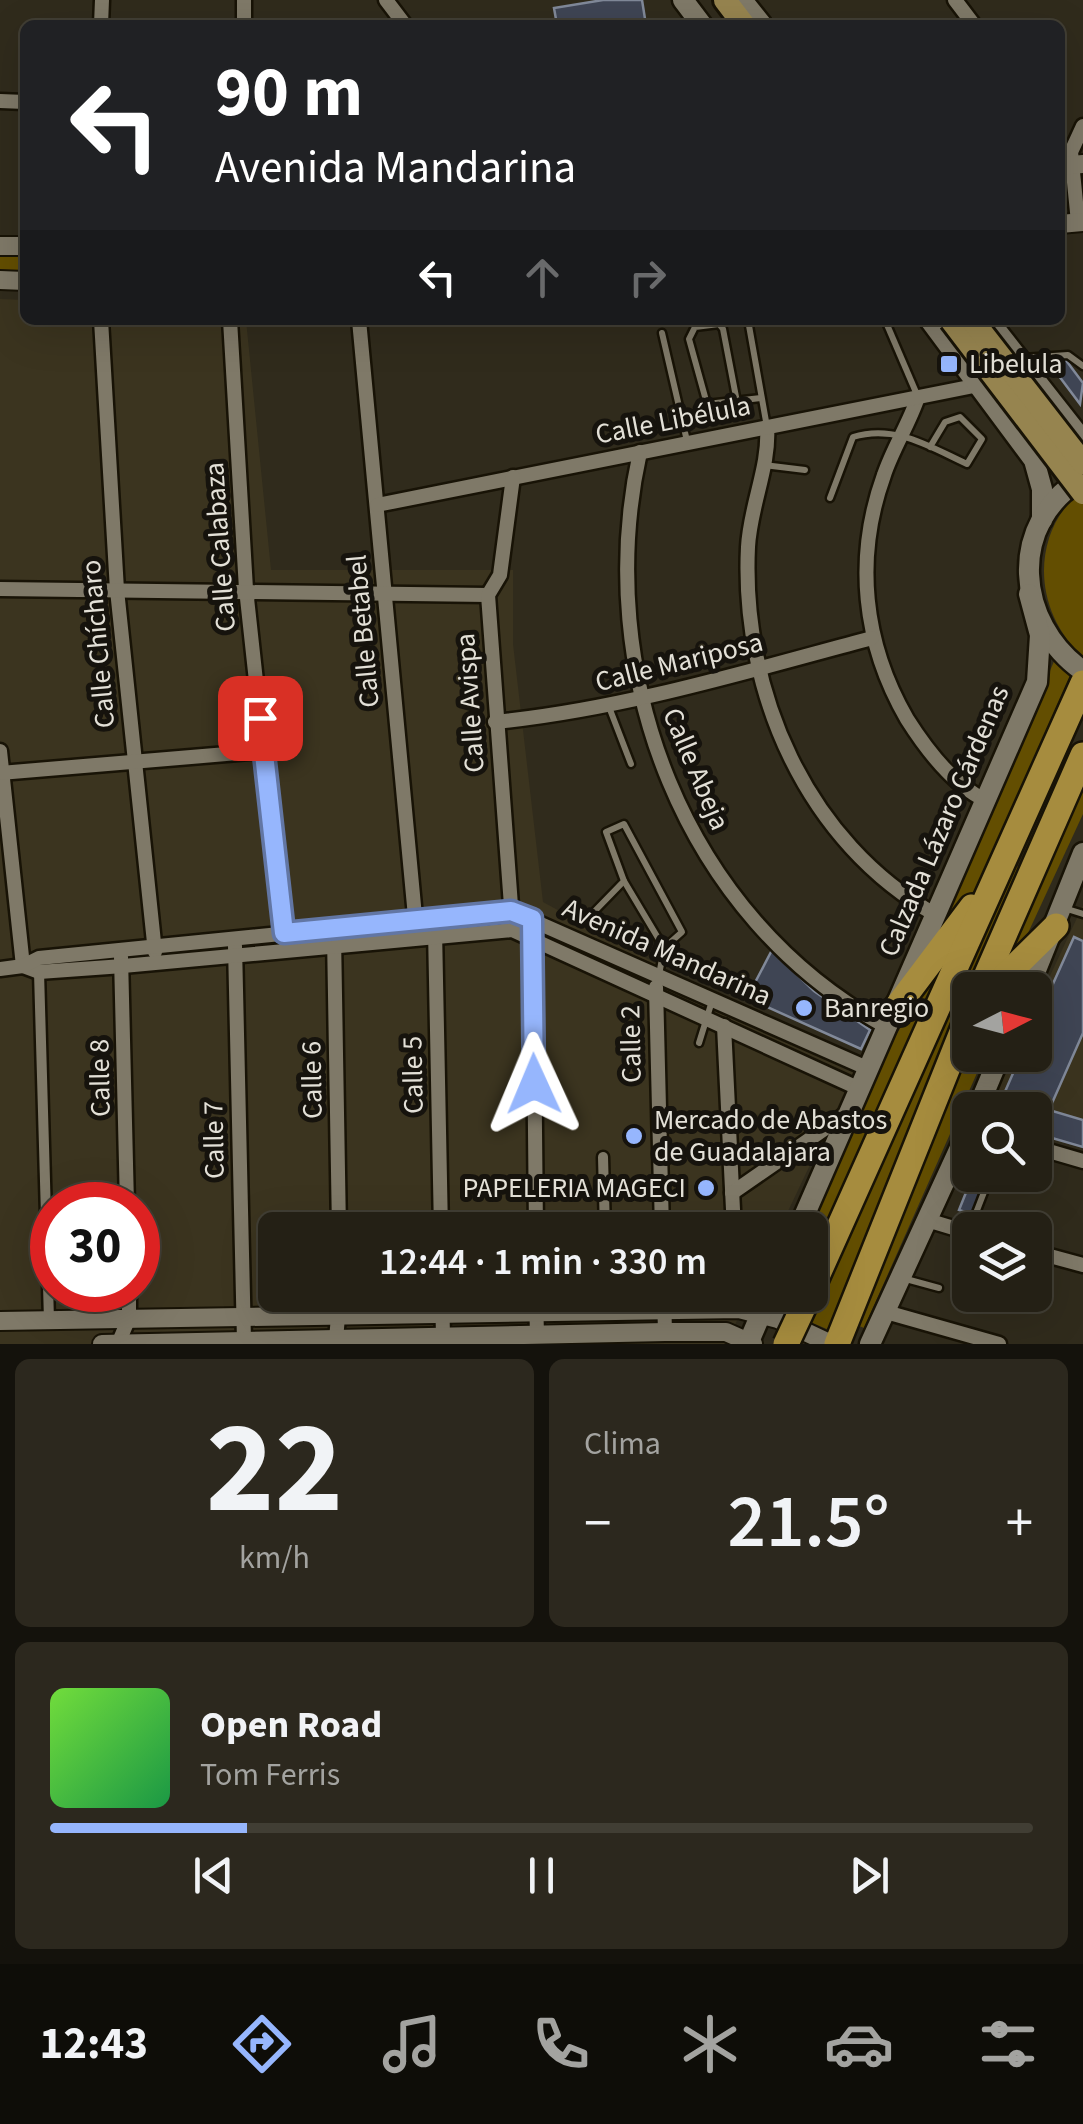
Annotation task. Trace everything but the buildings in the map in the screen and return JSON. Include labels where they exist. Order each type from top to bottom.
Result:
[{"type":"highway","points":[[828,1252],[1083,683]]},
{"type":"highway","points":[[988,972],[1083,754]]},
{"type":"highway","points":[[892,1018],[999,871]]},
{"type":"highway","points":[[1009,972],[1067,916]]},
{"type":"highway","points":[[834,1344],[854,1306],[952,1058]]},
{"type":"highway","points":[[786,1344],[801,1312]]},
{"type":"main road","points":[[682,0],[698,20]]},
{"type":"main road","points":[[706,0],[722,20]]},
{"type":"main road","points":[[724,0],[740,20]]},
{"type":"main road","points":[[742,0],[758,20]]},
{"type":"main road","points":[[934,325],[1034,460],[1042,489],[1042,520]]},
{"type":"main road","points":[[955,325],[1083,493]]},
{"type":"main road","points":[[973,325],[1059,436],[1081,440]]},
{"type":"main road","points":[[973,325],[1083,463]]},
{"type":"main road","points":[[992,325],[1081,440]]},
{"type":"main road","points":[[1083,478],[1056,500],[1042,520],[1032,544],[1029,594],[1048,640],[1083,672]]},
{"type":"main road","name":"Calzada Lázaro Cárdenas","points":[[806,1212],[986,801],[1042,663],[1040,636],[1029,594]]},
{"type":"main road","points":[[1037,972],[1067,916],[1083,853]]},
{"type":"main road","points":[[870,1344],[927,1220],[952,1188]]},
{"type":"main road","points":[[750,1343],[762,1312]]},
{"type":"street","points":[[955,0],[970,20]]},
{"type":"street","points":[[1074,223],[1072,162],[1083,126]]},
{"type":"street","name":"Calle Chícharo","points":[[101,325],[118,590],[156,962]]},
{"type":"street","name":"Calle Calabaza","points":[[230,325],[246,589],[284,950]]},
{"type":"street","name":"Calle Betabel","points":[[359,325],[417,937]]},
{"type":"street","name":"Calle Libélula","points":[[377,505],[979,385]]},
{"type":"street","points":[[918,397],[877,494],[868,536],[866,573],[872,638],[888,684],[912,727],[954,776],[986,801]]},
{"type":"street","points":[[767,427],[748,548],[758,668],[779,733],[822,810],[882,877],[936,915]]},
{"type":"street","name":"Calle Abeja","points":[[640,452],[627,565],[630,631],[640,698],[652,740],[683,812],[733,894],[796,965],[892,1018]]},
{"type":"street","name":"Calle Avispa","points":[[512,930],[488,595],[500,575],[513,477]]},
{"type":"street","points":[[0,589],[246,589],[488,595]]},
{"type":"street","name":"Calle Mariposa","points":[[495,722],[608,706],[872,638]]},
{"type":"street","points":[[1,773],[263,751]]},
{"type":"street","points":[[0,752],[23,966]]},
{"type":"street","name":"Avenida Mandarina","points":[[0,969],[23,966],[39,958],[156,962],[284,933],[511,911],[869,1069]]},
{"type":"street","name":"Calle 5","points":[[434,919],[441,1212]]},
{"type":"street","points":[[532,919],[536,1212]]},
{"type":"street","name":"Calle 6","points":[[334,928],[339,1212]]},
{"type":"street","name":"Avenida Mandarina","points":[[23,966],[39,972],[122,958],[154,946],[284,950],[512,930],[860,1089]]},
{"type":"street","name":"Calle 7","points":[[235,946],[244,1340]]},
{"type":"street","name":"Calle 8","points":[[122,958],[127,1182]]},
{"type":"street","points":[[39,972],[49,1320]]},
{"type":"street","name":"Calle 2","points":[[658,976],[654,994],[661,1212]]},
{"type":"street","points":[[724,1026],[733,1212]]},
{"type":"street","points":[[732,1193],[851,1110]]},
{"type":"street","points":[[1052,1152],[1083,1161]]},
{"type":"street","points":[[603,1157],[605,1212]]},
{"type":"street","points":[[927,1220],[952,1227]]},
{"type":"street","points":[[1052,1257],[1083,1266]]},
{"type":"street","points":[[129,1312],[136,1344]]},
{"type":"street","points":[[336,1342],[341,1312]]},
{"type":"street","points":[[0,1321],[341,1316],[375,1312]]},
{"type":"street","points":[[442,1312],[443,1335]]},
{"type":"street","points":[[536,1312],[537,1334]]},
{"type":"street","points":[[665,1312],[665,1332]]},
{"type":"street","points":[[777,1312],[834,1344]]},
{"type":"street","points":[[886,1312],[1000,1344]]},
{"type":"street","points":[[118,1344],[129,1318]]},
{"type":"street","points":[[102,1344],[665,1332],[726,1332],[750,1343]]},
{"type":"lane","points":[[711,325],[695,327],[689,339],[706,404],[761,398]]},
{"type":"lane","points":[[720,325],[738,402]]},
{"type":"lane","points":[[749,325],[767,427]]},
{"type":"lane","points":[[887,325],[918,397]]},
{"type":"lane","points":[[662,334],[688,442]]},
{"type":"lane","points":[[1017,358],[1068,355],[1083,366]]},
{"type":"lane","points":[[830,498],[853,437],[881,431],[902,435],[967,464],[982,439],[960,417],[945,422],[930,447]]},
{"type":"lane","points":[[763,464],[804,470]]},
{"type":"lane","points":[[608,706],[631,764]]},
{"type":"lane","points":[[658,976],[664,948],[680,936],[680,928],[630,829],[620,824],[606,832],[624,880],[664,948]]},
{"type":"lane","points":[[590,916],[624,880]]},
{"type":"lane","points":[[699,1043],[712,1000]]},
{"type":"lane","points":[[901,1278],[939,1288]]},
{"type":"shaded area","points":[[0,255],[20,255],[20,272],[0,271]]},
{"type":"shaded area","points":[[0,299],[20,300],[20,325],[246,325],[271,570],[513,570],[513,644],[543,902],[701,988],[860,1060],[788,1212],[258,1212],[258,1312],[741,1312],[726,1344],[0,1344]]},
{"type":"shaded area","points":[[1083,489],[1083,657],[1054,618],[1044,573],[1053,527]]},
{"type":"shaded area","points":[[1055,659],[1070,676],[977,887],[928,955]]},
{"type":"shaded area","points":[[1083,768],[1083,814],[1016,959],[1003,972],[994,972]]},
{"type":"shaded area","points":[[1011,864],[1019,867],[976,972],[963,972]]},
{"type":"shaded area","points":[[1083,905],[1083,1148],[1052,1140],[1052,1092],[996,1092],[1005,1072],[1052,1072],[1052,972]]},
{"type":"shaded area","points":[[954,948],[828,1224],[828,1212],[817,1212],[895,1036]]},
{"type":"shaded area","points":[[952,997],[952,1030],[829,1330],[808,1321],[812,1312],[828,1312],[828,1276]]},
{"type":"shaded area","points":[[956,1072],[977,1072],[969,1092],[952,1092],[952,1129],[864,1328],[857,1325]]},
{"type":"place","name":"Libelula","points":[[949,364]]},
{"type":"place","name":"Banregio","points":[[804,1008]]},
{"type":"place","name":"Mercado de Abastos de Guadalajara","points":[[634,1136]]},
{"type":"place","name":"PAPELERIA MAGECI","points":[[706,1188]]},
{"type":"route","points":[[260,718],[284,933],[511,911],[532,919],[534,1084]]}]
